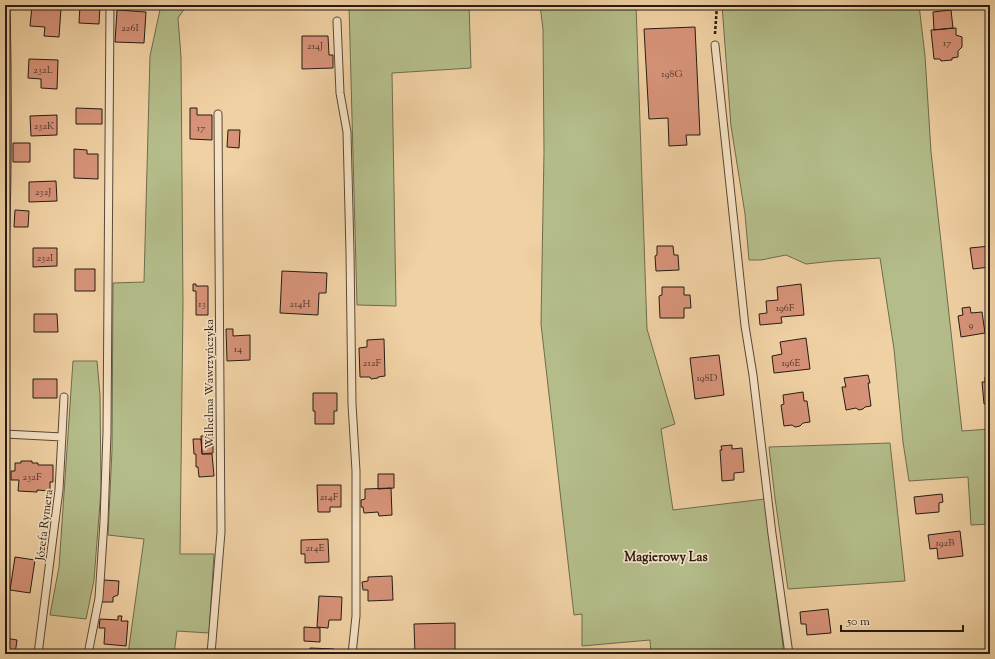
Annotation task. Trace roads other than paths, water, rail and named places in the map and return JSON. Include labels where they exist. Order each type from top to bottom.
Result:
[{"type":"lane","points":[[5,253],[8,177],[6,5]]},
{"type":"lane","points":[[88,654],[99,598],[104,522],[107,416],[110,5]]},
{"type":"lane","points":[[337,21],[340,93],[347,132],[352,404],[356,471],[356,616],[352,654]]},
{"type":"lane","points":[[715,45],[745,326],[753,375],[772,534],[789,654]]},
{"type":"lane","name":"Wilhelma Wawrzyńczyka","points":[[211,654],[221,532],[218,114]]},
{"type":"lane","name":"Józefa Rymera","points":[[38,654],[60,490],[64,397]]},
{"type":"lane","points":[[5,434],[62,437]]},
{"type":"district","name":"Magierowy Las","points":[[666,556]]}]
